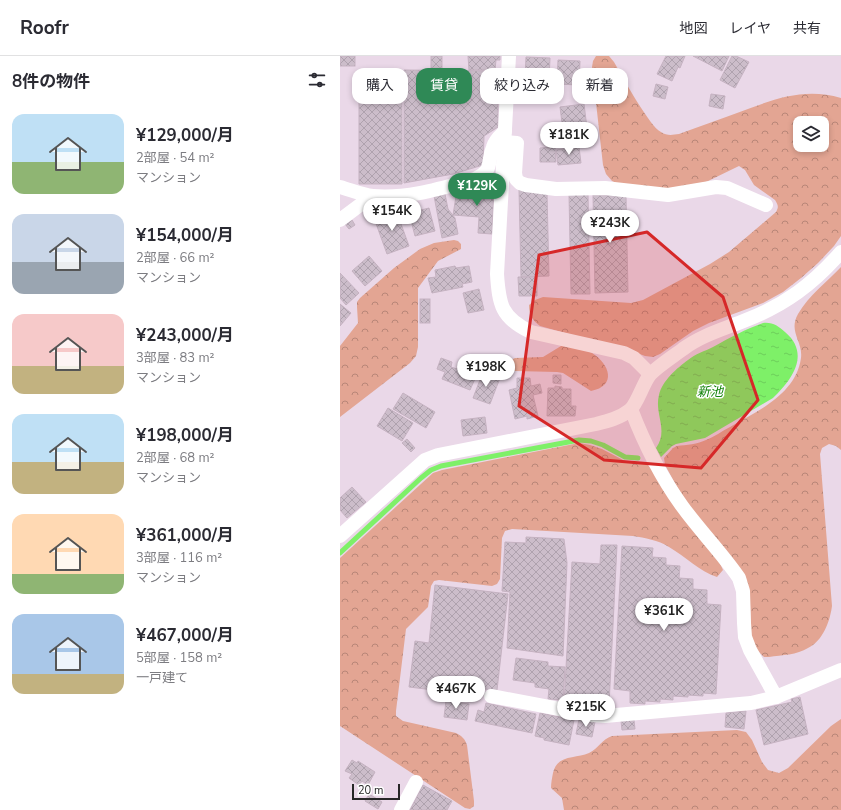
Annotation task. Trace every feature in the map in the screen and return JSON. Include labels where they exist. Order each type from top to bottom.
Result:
[{"type":"street","points":[[509,56],[497,274],[498,297],[502,309],[519,327],[531,332],[624,353],[634,358],[650,374]]},
{"type":"street","points":[[340,187],[372,196],[415,194],[475,179],[483,175],[489,169],[492,147],[497,139],[505,137],[517,143],[516,179],[520,183],[526,185],[556,189],[605,188],[668,195],[705,188],[721,187],[739,192],[766,205]]},
{"type":"street","points":[[340,220],[372,196]]},
{"type":"street","points":[[340,536],[425,460],[438,455],[596,424],[614,419],[631,409],[650,374],[684,348],[712,332],[767,312],[788,300],[808,286],[841,252]]},
{"type":"street","points":[[631,409],[639,432],[683,508],[739,578],[743,591],[745,637],[750,650],[776,697]]},
{"type":"street","points":[[491,696],[602,716],[751,703],[776,697],[841,670]]},
{"type":"street","points":[[401,810],[416,782]]},
{"type":"highlighted area","points":[[647,232],[723,297],[758,400],[701,468],[604,460],[519,406],[539,255]]},
{"type":"green space","points":[[596,56],[609,56],[617,68],[592,68]]},
{"type":"green space","points":[[628,86],[650,121],[656,128],[667,135],[679,134],[788,96],[814,94],[841,98],[841,236],[818,263],[783,292],[763,303],[709,323],[693,331],[660,354],[653,357],[540,326],[535,322],[530,314],[529,305],[535,300],[543,297],[631,303],[643,300],[710,264],[729,252],[778,209],[775,200],[754,185],[745,170],[739,166],[706,182],[668,190],[620,185],[612,181],[606,174],[603,165],[596,104],[628,104]]},
{"type":"green space","points":[[454,240],[461,244],[461,249],[438,261],[418,288],[418,347],[416,356],[410,363],[340,417],[340,346],[358,323],[357,302],[394,268],[420,249],[434,243]]},
{"type":"green space","points":[[841,267],[841,450],[836,446],[829,444],[822,448],[820,454],[832,606],[831,612],[822,636],[813,645],[794,653],[764,657],[757,650],[751,635],[750,604],[677,487],[665,465],[664,458],[673,448],[677,446],[692,444],[715,436],[763,408],[784,391],[792,382],[798,371],[801,358],[800,346],[795,331],[795,320],[802,307]]},
{"type":"green space","points":[[561,346],[585,350],[598,358],[603,363],[608,374],[605,384],[591,391],[563,373],[515,371],[511,369],[509,364],[511,360],[515,358],[543,357]]},
{"type":"green space","points":[[579,443],[602,449],[625,461],[647,464],[653,470],[719,561],[723,570],[717,577],[698,568],[665,545],[656,541],[633,536],[512,529],[505,531],[502,538],[500,579],[497,584],[492,586],[439,580],[434,581],[431,586],[428,607],[406,629],[396,716],[403,721],[456,733],[464,739],[467,745],[474,801],[474,806],[470,809],[465,808],[340,726],[340,558],[433,473]]},
{"type":"green space","points":[[841,719],[841,810],[564,810],[562,798],[551,788],[553,773],[558,763],[568,758],[589,753],[612,736],[737,730],[746,732],[768,770],[779,773],[788,768],[831,726]]},
{"type":"water","name":"新池","points":[[763,323],[773,324],[780,328],[793,340],[797,349],[798,358],[796,366],[787,383],[773,398],[705,438],[676,444],[661,457],[656,448],[660,441],[661,435],[658,402],[663,385],[670,375],[694,356]]},
{"type":"building","points":[[340,56],[355,56],[355,66],[340,66]]},
{"type":"building","points":[[431,56],[442,56],[442,68],[431,68]]},
{"type":"building","points":[[468,56],[500,56],[500,60],[496,60],[495,68],[480,68],[480,70],[472,70],[472,68],[469,68]]},
{"type":"building","points":[[666,56],[685,56],[672,81],[657,74]]},
{"type":"building","points":[[693,56],[729,56],[722,71]]},
{"type":"building","points":[[732,56],[736,56],[749,62],[735,88],[720,80]]},
{"type":"building","points":[[526,57],[550,58],[550,68],[526,68]]},
{"type":"building","points":[[558,60],[580,61],[580,68],[572,68],[572,85],[564,84],[564,68],[558,68]]},
{"type":"building","points":[[408,70],[416,70],[416,104],[472,104],[472,71],[480,71],[480,104],[498,104],[498,127],[484,136],[483,165],[453,174],[404,183],[404,104],[408,104]]},
{"type":"building","points":[[656,84],[668,87],[665,99],[653,96]]},
{"type":"building","points":[[711,94],[725,96],[723,109],[709,106]]},
{"type":"building","points":[[359,104],[402,104],[402,184],[359,184]]},
{"type":"building","points":[[584,104],[588,136],[564,139],[560,107]]},
{"type":"building","points":[[555,147],[556,162],[540,162],[540,148]]},
{"type":"building","points":[[579,147],[581,163],[558,165],[556,150]]},
{"type":"building","points":[[480,185],[494,186],[492,234],[478,233],[479,217],[453,215],[457,190],[480,191]]},
{"type":"building","points":[[519,190],[547,193],[549,276],[521,277]]},
{"type":"building","points":[[445,194],[448,209],[455,218],[458,234],[442,238],[434,196]]},
{"type":"building","points":[[569,194],[588,194],[590,294],[571,294]]},
{"type":"building","points":[[593,195],[626,196],[628,292],[595,293]]},
{"type":"building","points":[[429,208],[435,231],[415,236],[409,213]]},
{"type":"building","points":[[396,210],[409,246],[387,254],[374,218]]},
{"type":"building","points":[[352,220],[355,225],[349,229],[345,224]]},
{"type":"building","points":[[369,256],[382,271],[365,286],[352,271]]},
{"type":"building","points":[[455,266],[456,268],[469,266],[472,282],[462,284],[463,287],[432,293],[428,278],[436,277],[435,270]]},
{"type":"building","points":[[340,273],[359,293],[346,305],[340,298]]},
{"type":"building","points":[[518,277],[537,277],[537,296],[519,296]]},
{"type":"building","points":[[479,289],[484,310],[468,313],[463,293]]},
{"type":"building","points":[[420,299],[430,299],[430,323],[420,323]]},
{"type":"building","points":[[340,304],[351,313],[340,326]]},
{"type":"building","points":[[441,358],[452,362],[451,367],[457,369],[459,365],[478,372],[470,390],[442,379],[445,372],[437,369]]},
{"type":"building","points":[[483,372],[500,378],[490,404],[473,398]]},
{"type":"building","points":[[553,375],[561,375],[561,384],[553,383]]},
{"type":"building","points":[[517,378],[530,378],[531,386],[540,384],[542,393],[533,395],[538,416],[527,419],[527,416],[515,419],[509,390],[517,388]]},
{"type":"building","points":[[555,386],[562,387],[562,389],[571,389],[571,406],[576,406],[575,416],[547,416],[548,388],[555,388]]},
{"type":"building","points":[[403,393],[435,412],[426,428],[393,409]]},
{"type":"building","points":[[388,408],[413,423],[402,441],[377,426]]},
{"type":"building","points":[[485,417],[487,433],[463,436],[461,420]]},
{"type":"building","points":[[407,439],[415,448],[411,452],[402,443]]},
{"type":"building","points":[[352,487],[366,502],[347,518],[340,510],[340,498]]},
{"type":"building","points":[[526,537],[564,539],[567,563],[563,656],[507,648],[510,592],[502,591],[505,542],[526,543]]},
{"type":"building","points":[[601,545],[617,545],[609,705],[564,703],[572,562],[600,564]]},
{"type":"building","points":[[622,546],[653,548],[652,557],[666,558],[666,565],[680,566],[679,578],[693,579],[693,589],[707,590],[707,604],[721,605],[716,694],[703,693],[703,696],[688,695],[688,697],[673,696],[673,700],[660,699],[660,702],[645,701],[645,704],[630,703],[630,691],[614,689]]},
{"type":"building","points":[[435,585],[508,594],[497,690],[484,689],[483,696],[409,687],[415,641],[429,643]]},
{"type":"building","points":[[516,658],[548,662],[548,666],[565,667],[563,700],[548,699],[549,689],[535,687],[535,683],[513,680]]},
{"type":"building","points":[[800,697],[808,734],[764,745],[756,710],[792,702],[791,699]]},
{"type":"building","points":[[446,701],[469,704],[467,720],[444,717]]},
{"type":"building","points":[[486,703],[536,714],[532,733],[475,721],[478,710],[484,712]]},
{"type":"building","points":[[746,711],[744,729],[725,727],[726,713]]},
{"type":"building","points":[[540,713],[574,720],[569,745],[544,740],[544,738],[535,736]]},
{"type":"building","points":[[579,719],[595,722],[592,737],[576,734]]},
{"type":"building","points":[[634,720],[635,729],[622,730],[621,721]]},
{"type":"building","points":[[352,760],[357,763],[358,761],[375,772],[368,785],[362,781],[359,785],[349,778],[352,774],[345,771]]},
{"type":"building","points":[[423,785],[452,801],[447,810],[410,810]]},
{"type":"building","points":[[369,794],[382,802],[378,809],[365,801]]},
{"type":"waterway","points":[[340,553],[421,478],[431,470],[441,466],[579,440],[591,441],[603,445],[625,457],[638,458]]}]
